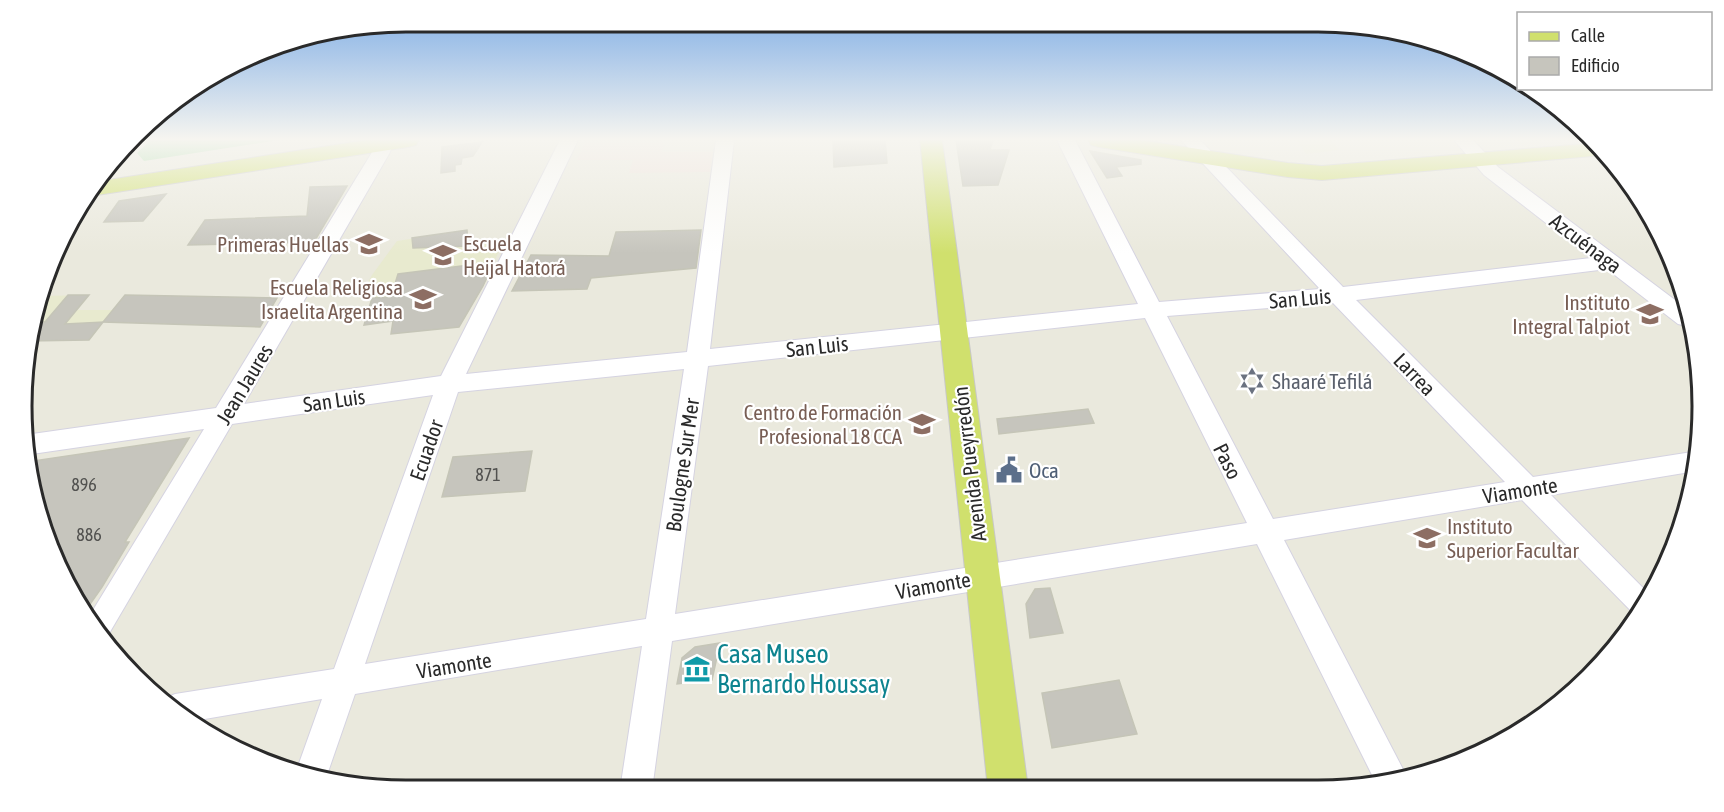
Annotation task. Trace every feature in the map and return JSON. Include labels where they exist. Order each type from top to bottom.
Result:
[{"type":"main road","points":[[102,189],[167,178]]},
{"type":"main road","name":"Avenida Pueyrredón","points":[[936,178],[1007,780]]},
{"type":"street","name":"Jean Jaures","points":[[101,623],[370,178]]},
{"type":"street","name":"Ecuador","points":[[313,769],[449,384],[550,178]]},
{"type":"street","name":"Boulogne Sur Mer","points":[[637,780],[720,178]]},
{"type":"street","name":"Paso","points":[[1085,178],[1150,310],[1388,773]]},
{"type":"street","name":"Larrea","points":[[1227,178],[1637,601]]},
{"type":"street","name":"Azcuénaga","points":[[1500,178],[1681,315]]},
{"type":"street","name":"San Luis","points":[[34,444],[449,384],[1150,310],[1339,295],[1611,262]]},
{"type":"street","name":"Viamonte","points":[[186,708],[982,576],[1688,463]]},
{"type":"shaded area","points":[[467,230],[468,245],[504,241],[494,262],[398,274],[396,284],[488,276],[475,300],[390,310],[386,322],[364,325],[372,298],[359,299],[372,275],[397,241]]},
{"type":"shaded area","points":[[89,295],[77,310],[113,310],[89,340],[38,341],[48,296]]},
{"type":"building","points":[[962,178],[1000,178],[998,185],[963,186]]},
{"type":"building","points":[[347,186],[314,242],[188,245],[205,220],[307,216],[310,187]]},
{"type":"building","points":[[166,194],[143,221],[104,222],[119,201]]},
{"type":"building","points":[[467,230],[468,246],[413,248],[412,238]]},
{"type":"building","points":[[701,230],[696,268],[591,278],[587,289],[512,291],[531,255],[609,256],[616,232]]},
{"type":"building","points":[[494,262],[459,327],[391,334],[393,321],[364,325],[372,298],[391,297],[398,274]]},
{"type":"building","points":[[68,295],[89,295],[65,324],[103,322],[89,340],[38,341],[41,322],[45,322]]},
{"type":"building","points":[[125,295],[277,298],[260,327],[103,322]]},
{"type":"building","points":[[1088,409],[1094,423],[999,434],[997,419]]},
{"type":"building","points":[[189,438],[89,605],[70,572],[51,526],[36,461]]},
{"type":"building","points":[[532,451],[525,491],[442,497],[453,457]]},
{"type":"building","points":[[1050,588],[1063,633],[1030,638],[1026,604],[1035,589]]},
{"type":"building","name":"Casa Museo Bernardo Houssay","points":[[720,643],[712,680],[677,684],[682,658],[695,647]]},
{"type":"building","points":[[1119,680],[1137,734],[1052,748],[1042,693]]},
{"type":"place","name":"Primeras Huellas","points":[[369,244]]},
{"type":"place","name":"Escuela Heijal Hatorá","points":[[443,255]]},
{"type":"place","name":"Escuela Religiosa Israelita Argentina","points":[[423,299]]},
{"type":"place","name":"Instituto Integral Talpiot","points":[[1650,314]]},
{"type":"place","name":"Shaaré Tefilá","points":[[1252,381]]},
{"type":"place","name":"Centro de Formación Profesional 18 CCA","points":[[922,424]]},
{"type":"place","name":"Oca","points":[[1009,470]]},
{"type":"place","name":"Instituto Superior Facultar","points":[[1427,538]]},
{"type":"place","name":"Casa Museo Bernardo Houssay","points":[[697,669]]}]
